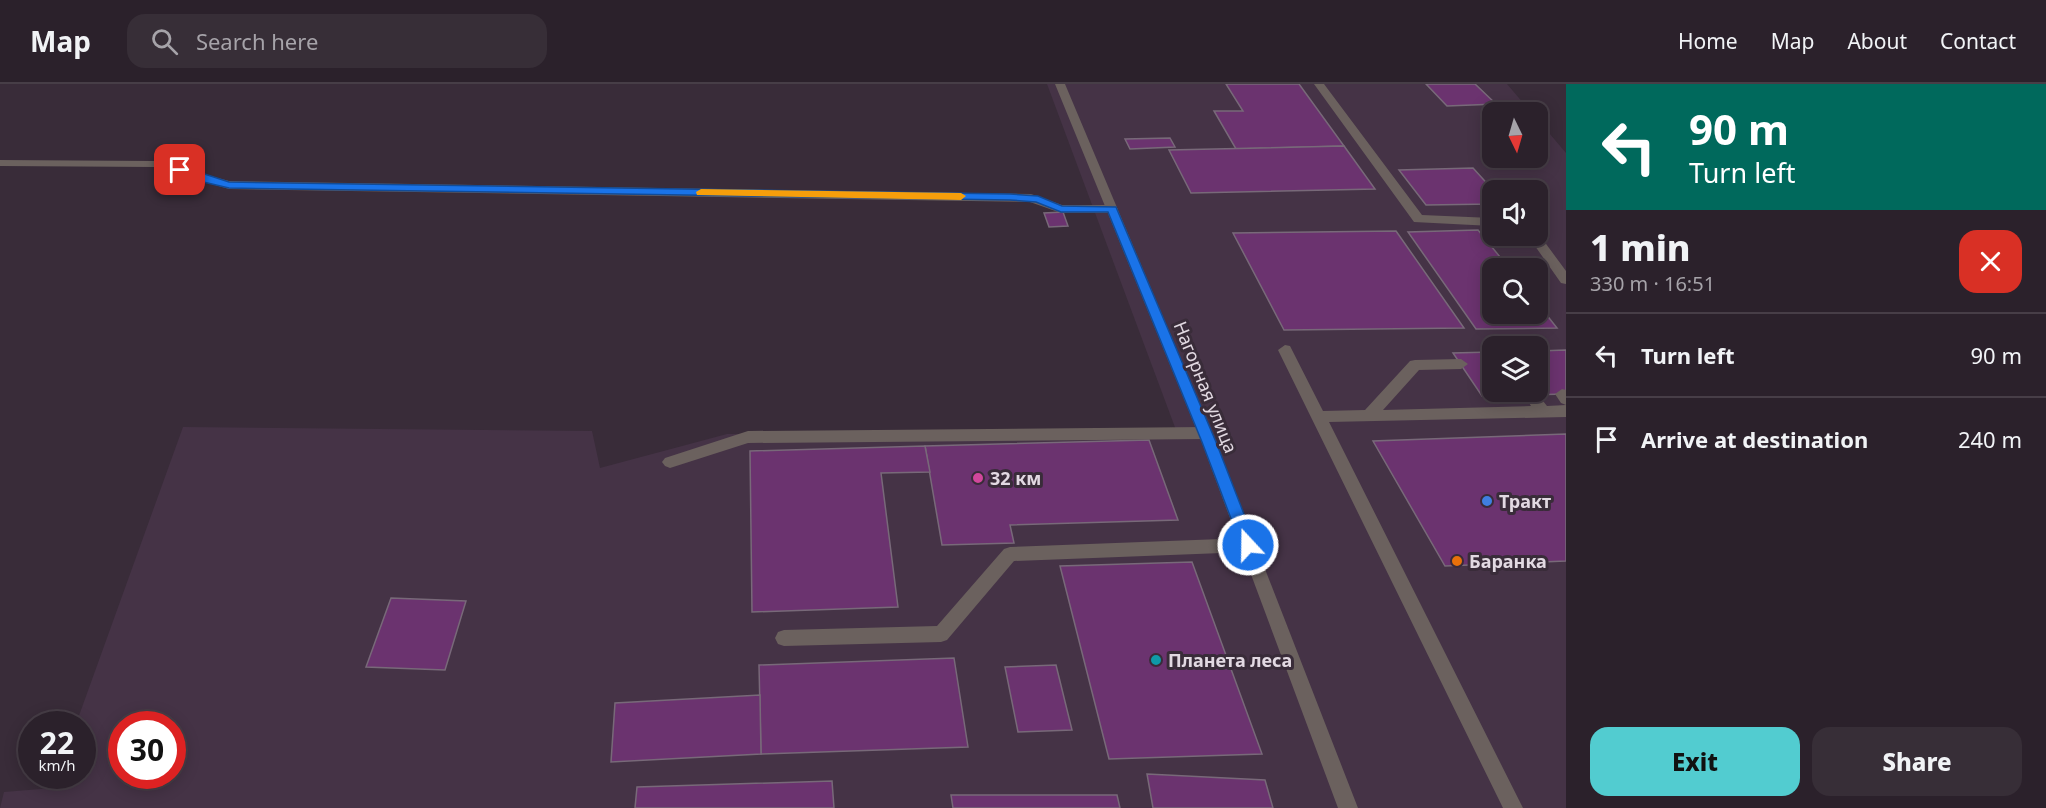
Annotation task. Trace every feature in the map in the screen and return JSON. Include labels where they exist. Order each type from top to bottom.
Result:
[{"type":"street","name":"Нагорная улица","points":[[1060,84],[1205,433],[1348,808]]},
{"type":"street","points":[[1319,84],[1418,219],[1482,222]]},
{"type":"street","points":[[0,163],[154,164],[229,185],[1010,197],[1038,199],[1061,209],[1112,209]]},
{"type":"street","points":[[1541,246],[1566,280]]},
{"type":"street","points":[[1285,350],[1513,808]]},
{"type":"street","points":[[1369,416],[1415,365],[1461,364]]},
{"type":"street","points":[[1536,402],[1543,412]]},
{"type":"street","points":[[1319,417],[1566,411]]},
{"type":"street","points":[[670,462],[748,437],[1205,433]]},
{"type":"street","points":[[784,638],[941,634],[1010,554],[1248,545]]},
{"type":"shaded area","points":[[1047,84],[1507,84],[1522,102],[1482,102],[1482,168],[1548,168],[1548,132],[1566,153],[1566,808],[0,808],[4,792],[41,789],[96,789],[96,711],[81,711],[183,427],[592,431],[600,468],[727,434],[1176,430]]},
{"type":"building","points":[[1226,84],[1299,84],[1344,146],[1236,149],[1214,111],[1243,111]]},
{"type":"building","points":[[1426,84],[1475,84],[1494,102],[1482,102],[1482,105],[1447,106]]},
{"type":"building","points":[[1170,138],[1175,147],[1130,149],[1125,139]]},
{"type":"building","points":[[1344,146],[1375,189],[1191,193],[1169,150]]},
{"type":"building","points":[[1473,168],[1484,180],[1482,180],[1482,204],[1426,205],[1399,170]]},
{"type":"building","points":[[1063,212],[1068,226],[1049,227],[1044,213]]},
{"type":"building","points":[[1478,230],[1482,235],[1482,246],[1491,246],[1501,258],[1482,258],[1482,324],[1548,324],[1548,317],[1557,328],[1476,329],[1408,232]]},
{"type":"building","points":[[1396,231],[1464,328],[1284,330],[1233,233]]},
{"type":"building","points":[[1566,350],[1566,394],[1548,394],[1548,351]]},
{"type":"building","points":[[1482,352],[1482,396],[1453,353]]},
{"type":"building","name":"Тракт","points":[[1566,434],[1566,561],[1445,566],[1373,441]]},
{"type":"building","points":[[1149,440],[1178,520],[1010,525],[1014,543],[942,545],[925,446]]},
{"type":"building","points":[[925,446],[930,472],[881,473],[898,607],[752,612],[750,451]]},
{"type":"building","name":"Планета леса","points":[[1192,562],[1262,754],[1109,759],[1060,566]]},
{"type":"building","points":[[391,598],[466,601],[445,670],[366,667]]},
{"type":"building","points":[[954,658],[968,747],[761,754],[759,665]]},
{"type":"building","points":[[1056,665],[1072,730],[1018,732],[1005,667]]},
{"type":"building","points":[[760,695],[761,754],[611,762],[615,703]]},
{"type":"building","points":[[1147,774],[1265,780],[1273,808],[1153,808]]},
{"type":"building","points":[[832,781],[834,808],[635,808],[637,787]]},
{"type":"building","points":[[951,795],[1117,795],[1120,808],[953,808]]},
{"type":"slow traffic","points":[[701,192],[961,196]]},
{"type":"place","name":"32 км","points":[[978,478]]},
{"type":"place","name":"Тракт","points":[[1487,501]]},
{"type":"place","name":"Баранка","points":[[1457,561]]},
{"type":"place","name":"Планета леса","points":[[1156,660]]},
{"type":"route","points":[[180,170],[203,179],[229,185],[1010,197],[1038,199],[1061,209],[1112,209],[1209,442],[1248,545]]}]
